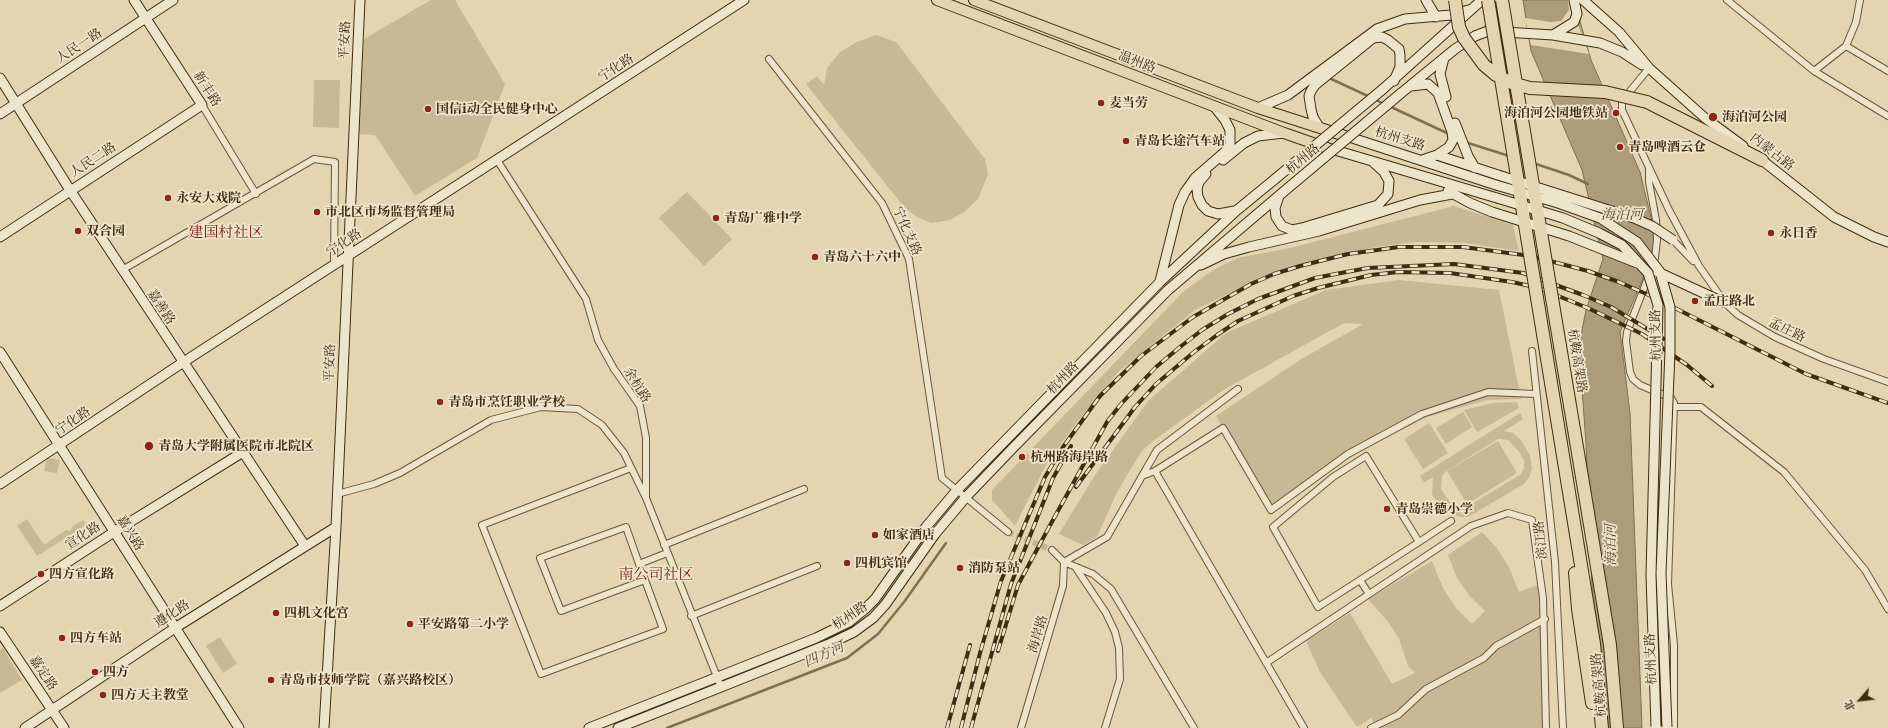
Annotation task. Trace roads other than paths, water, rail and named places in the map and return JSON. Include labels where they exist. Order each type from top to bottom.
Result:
[{"type":"highway","points":[[1455,0],[1458,20],[1464,38],[1484,65],[1496,75],[1512,83],[1530,88],[1605,92],[1647,102],[1762,160]]},
{"type":"highway","name":"杭鞍高架路","points":[[1488,0],[1594,644],[1602,728]]},
{"type":"highway","name":"杭鞍高架路","points":[[1502,0],[1606,626],[1617,728]]},
{"type":"highway","points":[[1567,480],[1578,609],[1594,728]]},
{"type":"highway","points":[[1606,626],[1620,694],[1623,728]]},
{"type":"main road","name":"新丰路","points":[[134,0],[202,105]]},
{"type":"main road","name":"人民一路","points":[[0,114],[173,0]]},
{"type":"main road","name":"平安路","points":[[324,728],[336,527],[347,256],[360,0]]},
{"type":"main road","name":"宁化路","points":[[0,484],[60,446],[182,363],[744,0]]},
{"type":"main road","name":"温州路","points":[[937,0],[1284,133],[1327,148]]},
{"type":"main road","name":"温州路","points":[[974,0],[1258,108],[1342,135]]},
{"type":"main road","points":[[1426,0],[1436,17]]},
{"type":"main road","name":"杭州路","points":[[589,728],[816,638],[849,622],[872,603],[926,527],[957,490],[1160,282],[1236,211],[1394,81],[1482,0]]},
{"type":"main road","points":[[1553,35],[1574,22],[1577,14],[1574,0]]},
{"type":"main road","points":[[1585,1],[1618,32],[1649,68]]},
{"type":"main road","points":[[1258,108],[1288,95],[1377,28],[1405,19],[1451,15],[1472,9]]},
{"type":"main road","name":"杭州路","points":[[618,728],[829,644],[854,632],[866,623],[885,606],[929,542],[966,497],[1165,294],[1189,271],[1400,94],[1444,58],[1475,36],[1488,31],[1523,32],[1553,35],[1600,43],[1622,52],[1649,68]]},
{"type":"main road","points":[[1319,127],[1313,117],[1311,109],[1310,96],[1314,85],[1373,38],[1382,37],[1398,49],[1400,55],[1400,67],[1394,81]]},
{"type":"main road","points":[[1422,160],[1437,155],[1449,147],[1453,140],[1453,124],[1442,87],[1440,74],[1444,58]]},
{"type":"main road","name":"内蒙古路","points":[[1649,68],[1705,118],[1762,160],[1834,217],[1874,237],[1888,242]]},
{"type":"main road","name":"嘉善路","points":[[0,78],[70,190],[182,363],[305,546]]},
{"type":"main road","points":[[1410,86],[1422,84],[1433,87],[1438,93],[1475,168]]},
{"type":"main road","name":"人民二路","points":[[0,237],[202,105]]},
{"type":"main road","points":[[1160,282],[1180,205],[1185,192],[1195,178],[1226,151],[1230,145],[1230,130],[1225,120],[1214,106]]},
{"type":"main road","points":[[1236,211],[1218,214],[1208,211],[1198,197],[1197,189],[1199,182],[1244,143],[1258,136],[1284,133]]},
{"type":"main road","name":"杭州支路","points":[[1342,135],[1496,185],[1558,203],[1600,218],[1637,242],[1660,272],[1670,307],[1670,351],[1661,573],[1669,728]]},
{"type":"main road","name":"杭州支路","points":[[1327,148],[1563,218],[1598,232],[1622,245],[1648,272],[1658,305],[1651,575],[1656,727]]},
{"type":"main road","points":[[1437,155],[1634,218],[1652,226],[1673,240]]},
{"type":"main road","points":[[1279,196],[1275,208],[1276,218],[1282,226],[1292,230],[1378,205],[1388,194],[1389,180],[1384,172],[1374,163]]},
{"type":"main road","points":[[1437,181],[1452,194],[1492,212],[1569,236],[1614,253],[1725,303]]},
{"type":"main road","points":[[1189,271],[1224,254],[1319,231],[1420,200],[1452,194]]},
{"type":"main road","name":"嘉兴路","points":[[0,352],[239,728]]},
{"type":"main road","name":"宣化路","points":[[0,606],[114,532],[243,452]]},
{"type":"main road","name":"遵化路","points":[[25,728],[175,628],[336,527]]},
{"type":"main road","name":"嘉定路","points":[[0,632],[64,728]]},
{"type":"street","points":[[1727,0],[1814,71],[1888,116]]},
{"type":"street","points":[[1814,71],[1846,46],[1856,22],[1860,0]]},
{"type":"street","points":[[1846,46],[1888,71]]},
{"type":"street","name":"宁化支路","points":[[769,59],[882,203],[908,259],[940,470],[942,478],[957,490]]},
{"type":"street","points":[[1649,68],[1621,105],[1629,127],[1699,266]]},
{"type":"street","name":"新丰路","points":[[202,105],[256,194]]},
{"type":"street","points":[[122,270],[256,194],[314,159],[336,162],[334,265]]},
{"type":"street","name":"余杭路","points":[[497,160],[586,299],[598,340],[614,370],[640,406],[646,438],[646,498],[691,616],[721,687]]},
{"type":"street","points":[[1649,168],[1649,182],[1656,220],[1657,240],[1655,258],[1627,332],[1627,348],[1630,372],[1633,379],[1640,385],[1671,398],[1674,403],[1668,584],[1674,645],[1669,728]]},
{"type":"street","points":[[1673,240],[1699,266]]},
{"type":"street","name":"孟庄路","points":[[1699,266],[1725,303],[1738,315],[1774,338],[1888,382]]},
{"type":"street","name":"滨江路","points":[[1532,351],[1555,562],[1563,728]]},
{"type":"street","points":[[1064,562],[1107,537],[1157,450],[1238,389]]},
{"type":"street","points":[[1142,476],[1155,471],[1223,428],[1271,510],[1348,454],[1422,414],[1488,392],[1536,394]]},
{"type":"street","points":[[337,494],[374,484],[400,473],[491,420],[541,407],[578,409],[602,424],[624,453],[646,498]]},
{"type":"street","points":[[1674,407],[1701,407],[1784,472],[1865,570],[1888,609]]},
{"type":"street","points":[[1419,542],[1366,456],[1333,477],[1273,527],[1318,607],[1419,542],[1451,521]]},
{"type":"street","points":[[631,468],[482,525],[541,674],[663,629],[626,527],[540,558],[561,611],[645,580]]},
{"type":"street","points":[[1155,471],[1304,728]]},
{"type":"street","points":[[664,545],[804,488]]},
{"type":"street","points":[[957,490],[1008,532]]},
{"type":"street","points":[[1266,663],[1471,526],[1508,513],[1532,520],[1544,598],[1546,728]]},
{"type":"street","points":[[1052,550],[1064,562],[1093,574],[1111,589],[1194,728]]},
{"type":"street","points":[[639,564],[667,553]]},
{"type":"street","name":"海岸路","points":[[1021,728],[1064,586],[1064,562]]},
{"type":"street","points":[[691,616],[817,566]]},
{"type":"street","points":[[1076,568],[1106,613],[1115,632],[1119,648],[1120,679],[1105,728]]},
{"type":"street","points":[[1360,580],[1369,594]]},
{"type":"street","points":[[1371,728],[1398,716],[1426,689],[1484,658],[1496,646],[1545,619]]},
{"type":"water","name":"海泊河","points":[[1523,0],[1574,0],[1591,60],[1640,172],[1653,226],[1654,253],[1620,332],[1630,413],[1642,728],[1598,728],[1586,444],[1579,346],[1586,310],[1603,259],[1582,170],[1531,51]]},
{"type":"waterway","points":[[1329,78],[1370,97]]},
{"type":"waterway","points":[[1374,99],[1384,104]]},
{"type":"waterway","points":[[1389,106],[1449,134]]},
{"type":"waterway","points":[[1465,142],[1509,156]]},
{"type":"waterway","points":[[1533,163],[1569,175],[1588,184]]},
{"type":"waterway","name":"四方河","points":[[667,728],[847,658],[878,634],[904,602],[946,543]]},
{"type":"tunnel","points":[[1008,532],[1052,550]]},
{"type":"railway","points":[[961,728],[980,653],[1001,581],[1045,477],[1063,447],[1100,396],[1141,356],[1193,317],[1251,284],[1274,274],[1348,254],[1399,247],[1463,247],[1531,256],[1588,271],[1619,282],[1651,296],[1806,374],[1888,403]]},
{"type":"railway","points":[[998,651],[1018,585],[1107,422],[1121,404],[1156,367],[1180,347],[1202,330],[1228,314],[1258,299],[1315,278],[1368,268],[1454,264],[1523,273],[1611,307],[1664,339]]},
{"type":"railway","points":[[1076,487],[1135,407],[1156,384],[1217,335],[1238,321],[1293,296],[1318,288],[1371,275],[1398,272],[1450,273],[1512,282],[1539,288],[1590,309],[1642,334],[1687,365],[1712,386]]},
{"type":"railway","points":[[971,728],[1011,584],[1053,478],[1071,446]]},
{"type":"railway","points":[[947,728],[970,645]]},
{"type":"place","name":"麦当劳","points":[[1101,103]]},
{"type":"place","name":"国信i动全民健身中心","points":[[428,109]]},
{"type":"place","name":"海泊河公园地铁站","points":[[1616,113]]},
{"type":"place","name":"海泊河公园","points":[[1713,117]]},
{"type":"place","name":"青岛长途汽车站","points":[[1126,141]]},
{"type":"place","name":"青岛啤酒云仓","points":[[1620,147]]},
{"type":"place","name":"永安大戏院","points":[[168,198]]},
{"type":"place","name":"市北区市场监督管理局","points":[[317,212]]},
{"type":"place","name":"青岛广雅中学","points":[[716,218]]},
{"type":"place","name":"双合园","points":[[78,231]]},
{"type":"place","name":"永日香","points":[[1771,233]]},
{"type":"place","name":"青岛六十六中","points":[[815,257]]},
{"type":"place","name":"孟庄路北","points":[[1695,301]]},
{"type":"place","name":"青岛市烹饪职业学校","points":[[440,402]]},
{"type":"place","name":"青岛大学附属医院市北院区","points":[[149,446]]},
{"type":"place","name":"杭州路海岸路","points":[[1022,457]]},
{"type":"place","name":"青岛崇德小学","points":[[1387,509]]},
{"type":"place","name":"如家酒店","points":[[875,535]]},
{"type":"place","name":"四机宾馆","points":[[847,563]]},
{"type":"place","name":"消防泵站","points":[[960,568]]},
{"type":"place","name":"四方宣化路","points":[[41,574]]},
{"type":"place","name":"四机文化宫","points":[[276,613]]},
{"type":"place","name":"平安路第二小学","points":[[410,624]]},
{"type":"place","name":"四方车站","points":[[62,638]]},
{"type":"place","name":"四方","points":[[95,672]]},
{"type":"place","name":"青岛市技师学院（嘉兴路校区）","points":[[271,680]]},
{"type":"place","name":"四方天主教堂","points":[[103,695]]},
{"type":"district","name":"建国村社区","points":[[226,233]]},
{"type":"district","name":"南公司社区","points":[[656,575]]}]
